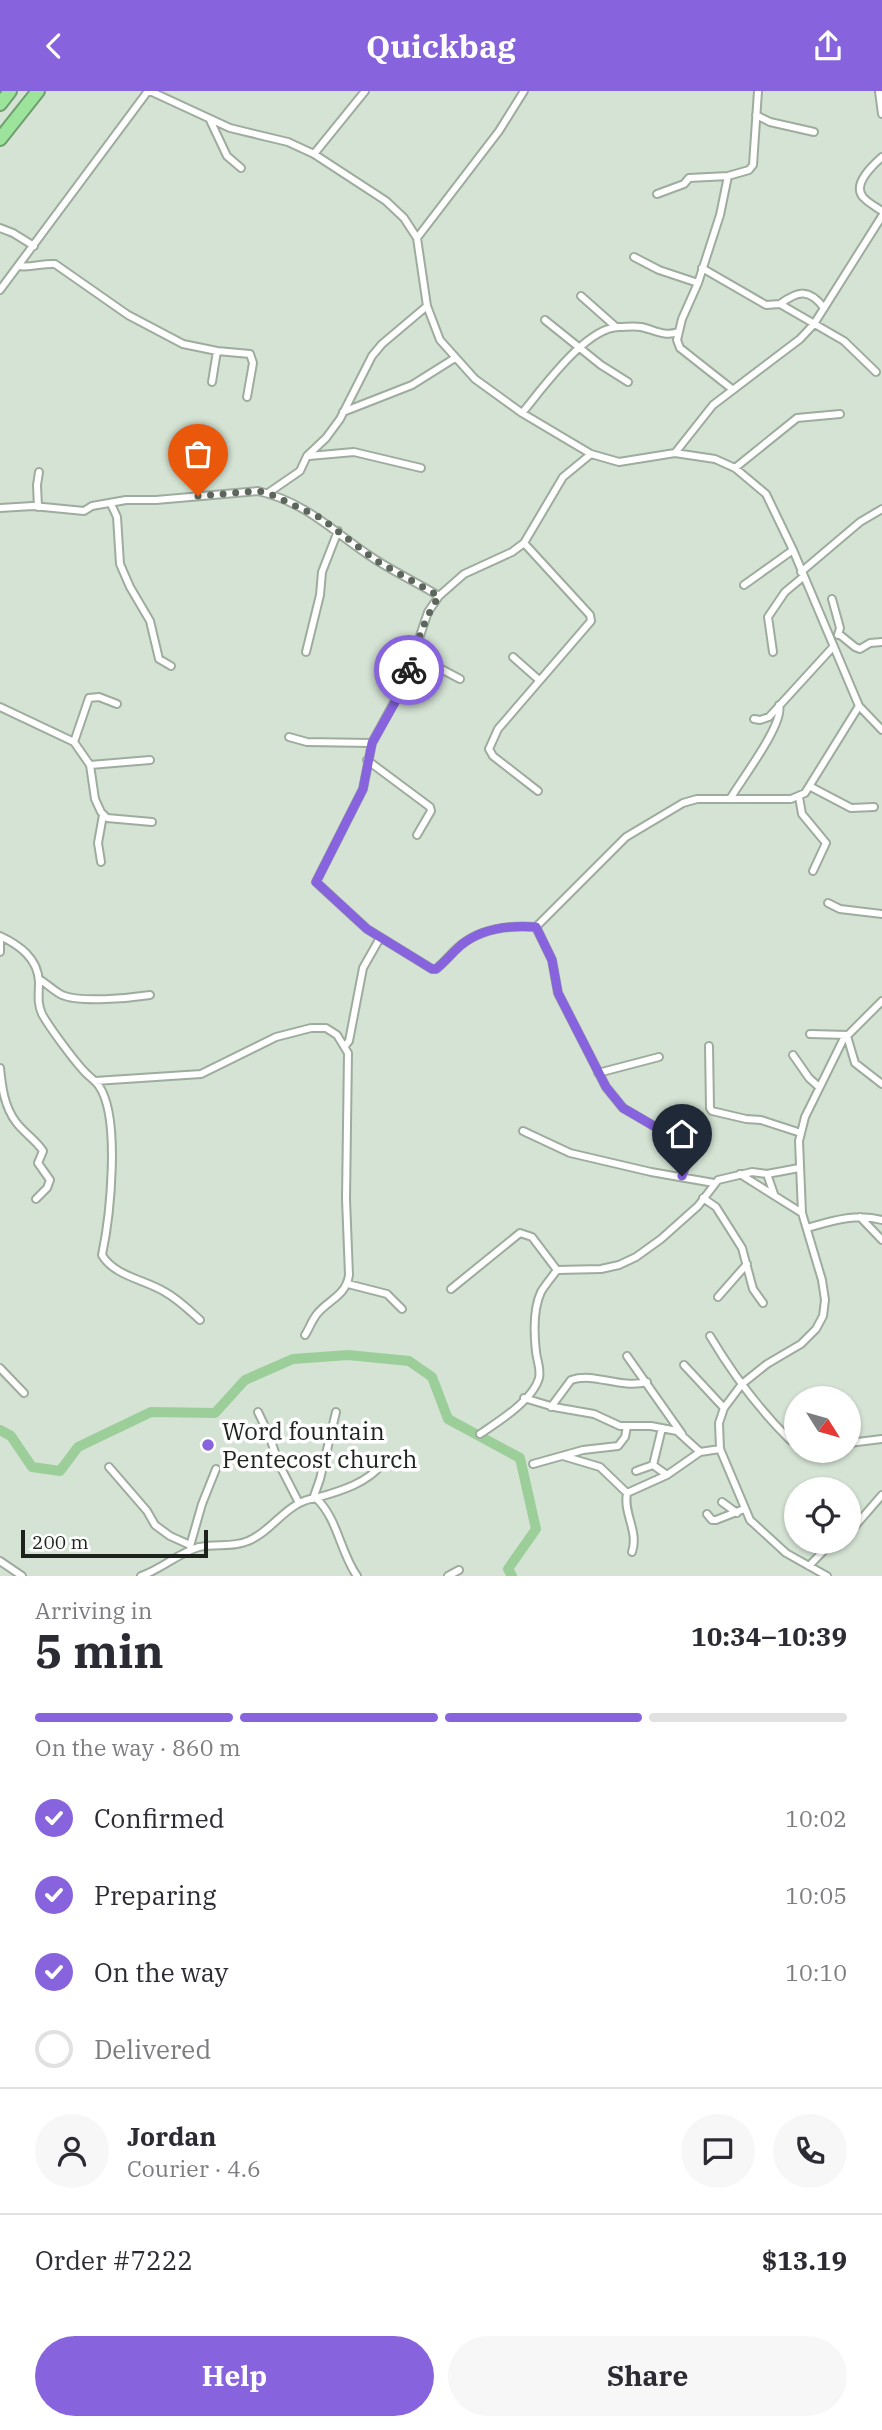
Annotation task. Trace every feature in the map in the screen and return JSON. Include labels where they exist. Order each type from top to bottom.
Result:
[{"type":"highway","points":[[0,104],[10,91]]},
{"type":"highway","points":[[0,139],[38,91]]},
{"type":"street","points":[[0,290],[149,91],[230,128],[288,142],[314,154],[386,201],[404,218],[418,238],[427,306],[440,340],[475,379],[522,413],[591,454],[619,462],[675,453],[715,459],[735,468],[766,494],[793,550],[859,706],[882,730]]},
{"type":"street","points":[[314,154],[365,91]]},
{"type":"street","points":[[418,238],[499,131],[524,91]]},
{"type":"street","points":[[657,194],[684,184],[689,178],[728,176],[749,170],[754,165],[758,91]]},
{"type":"street","points":[[879,91],[882,114]]},
{"type":"street","points":[[755,115],[770,122],[814,132]]},
{"type":"street","points":[[210,120],[227,156],[241,168]]},
{"type":"street","points":[[675,453],[713,405],[800,339],[814,324],[882,216],[863,197],[860,190],[861,182],[882,157]]},
{"type":"street","points":[[728,176],[720,215],[698,283],[682,319],[677,340],[680,348],[732,389]]},
{"type":"street","points":[[0,229],[13,233],[34,246]]},
{"type":"street","points":[[634,257],[659,270],[698,283]]},
{"type":"street","points":[[18,266],[30,268],[47,263],[55,264],[128,315],[183,344],[250,354],[253,363],[247,397]]},
{"type":"street","points":[[702,268],[766,305],[780,304],[794,294],[803,293],[811,296],[824,308]]},
{"type":"street","points":[[581,296],[616,327]]},
{"type":"street","points":[[780,304],[844,341],[876,372]]},
{"type":"street","points":[[268,493],[300,471],[307,456],[326,438],[343,412],[372,356],[382,344],[427,306]]},
{"type":"street","points":[[545,320],[601,365],[628,382]]},
{"type":"street","points":[[522,413],[580,347],[600,331],[616,327],[640,327],[666,335],[678,332]]},
{"type":"street","points":[[212,382],[217,351]]},
{"type":"street","points":[[343,412],[412,385],[455,358]]},
{"type":"street","points":[[735,468],[797,418],[840,414]]},
{"type":"street","points":[[307,456],[354,452],[421,468]]},
{"type":"street","points":[[591,454],[563,477],[524,543],[512,552],[464,574],[439,596],[424,623],[402,690],[372,743],[363,789],[316,882],[380,938],[436,969],[460,945],[479,935],[506,926],[536,927],[626,837],[689,800],[799,797],[811,787],[859,706]]},
{"type":"street","points":[[38,507],[39,472]]},
{"type":"street","points":[[0,509],[38,507],[84,510],[126,500],[258,491],[307,510],[375,560],[439,596]]},
{"type":"street","points":[[111,504],[117,517],[120,564],[150,621],[159,659],[171,666]]},
{"type":"street","points":[[773,652],[768,617],[785,592],[860,522],[882,509]]},
{"type":"street","points":[[306,652],[320,595],[322,572],[338,531]]},
{"type":"street","points":[[524,543],[590,615],[591,621],[498,729],[489,749],[493,756],[538,790]]},
{"type":"street","points":[[744,585],[793,550]]},
{"type":"street","points":[[754,719],[765,719],[779,705],[839,634],[840,628],[832,599]]},
{"type":"street","points":[[839,634],[860,649],[870,643],[882,642]]},
{"type":"street","points":[[513,657],[539,680]]},
{"type":"street","points":[[412,660],[428,662],[460,679]]},
{"type":"street","points":[[74,741],[89,698],[99,697],[117,704]]},
{"type":"street","points":[[730,799],[767,743],[780,715],[779,705]]},
{"type":"street","points":[[0,707],[74,741],[90,765],[95,799],[103,815],[107,818],[152,822]]},
{"type":"street","points":[[289,737],[307,742],[372,743]]},
{"type":"street","points":[[90,765],[150,760]]},
{"type":"street","points":[[367,760],[430,807],[431,811],[417,835]]},
{"type":"street","points":[[811,787],[851,808],[874,807]]},
{"type":"street","points":[[799,797],[802,814],[826,843],[813,871]]},
{"type":"street","points":[[101,862],[98,843],[103,815]]},
{"type":"street","points":[[828,903],[839,909],[882,915]]},
{"type":"street","points":[[536,927],[552,960],[558,993],[598,1073],[623,1108],[687,1147],[689,1155],[682,1176]]},
{"type":"street","points":[[0,936],[23,948],[33,963],[39,978],[39,1006],[45,1020],[103,1094],[111,1130],[109,1217],[102,1255],[109,1264],[126,1274],[164,1291],[200,1320]]},
{"type":"street","points":[[345,1046],[349,1041],[363,968],[380,938]]},
{"type":"street","points":[[0,942],[0,952]]},
{"type":"street","points":[[39,978],[61,995],[78,998],[129,998],[150,995]]},
{"type":"street","points":[[741,1511],[720,1449],[719,1423],[724,1408],[742,1384],[767,1364],[801,1345],[816,1329],[823,1316],[825,1300],[822,1280],[802,1213],[799,1141],[805,1117],[848,1035],[882,1001]]},
{"type":"street","points":[[95,1081],[201,1074],[276,1037],[311,1028],[326,1028],[337,1035],[348,1053],[348,1284],[333,1302],[317,1314],[305,1335]]},
{"type":"street","points":[[810,1034],[848,1035]]},
{"type":"street","points":[[848,1035],[855,1063],[882,1084]]},
{"type":"street","points":[[709,1046],[712,1111],[761,1120],[802,1132]]},
{"type":"street","points":[[793,1055],[819,1087]]},
{"type":"street","points":[[598,1073],[659,1057]]},
{"type":"street","points":[[0,1068],[5,1101],[10,1113],[43,1151],[38,1163],[50,1180],[47,1188],[36,1199]]},
{"type":"street","points":[[523,1131],[570,1153],[714,1183],[740,1174],[767,1174],[799,1168]]},
{"type":"street","points":[[740,1174],[802,1213]]},
{"type":"street","points":[[767,1174],[774,1194]]},
{"type":"street","points":[[480,1434],[498,1423],[534,1388],[540,1372],[535,1336],[538,1302],[541,1291],[557,1271],[601,1269],[636,1257],[661,1239],[703,1198],[714,1183]]},
{"type":"street","points":[[703,1198],[716,1207],[742,1248],[753,1289],[763,1303]]},
{"type":"street","points":[[860,1217],[882,1240]]},
{"type":"street","points":[[807,1228],[843,1218],[882,1220]]},
{"type":"street","points":[[451,1289],[520,1233],[532,1237],[557,1271]]},
{"type":"street","points":[[718,1297],[747,1264]]},
{"type":"street","points":[[348,1284],[387,1294],[402,1309]]},
{"type":"street","points":[[710,1336],[726,1364],[784,1433]]},
{"type":"street","points":[[627,1356],[682,1434],[700,1452]]},
{"type":"street","points":[[684,1365],[724,1408]]},
{"type":"street","points":[[0,1368],[24,1393]]},
{"type":"street","points":[[551,1406],[571,1380],[576,1378],[592,1378],[620,1384],[646,1381]]},
{"type":"street","points":[[524,1398],[551,1406],[585,1411],[613,1424],[662,1428],[682,1434]]},
{"type":"street","points":[[258,1412],[279,1464],[299,1503]]},
{"type":"street","points":[[336,1412],[315,1499],[336,1528],[357,1576]]},
{"type":"street","points":[[533,1464],[583,1450],[618,1446],[625,1437],[627,1426]]},
{"type":"street","points":[[653,1465],[662,1428]]},
{"type":"street","points":[[861,1442],[882,1439]]},
{"type":"street","points":[[627,1493],[667,1475],[700,1452],[720,1449]]},
{"type":"street","points":[[563,1456],[600,1467],[627,1493]]},
{"type":"street","points":[[141,1576],[190,1548],[236,1545],[251,1540],[299,1503],[366,1479],[384,1462]]},
{"type":"street","points":[[636,1471],[653,1465]]},
{"type":"street","points":[[653,1465],[667,1475]]},
{"type":"street","points":[[108,1468],[147,1511],[156,1525],[190,1548]]},
{"type":"street","points":[[190,1548],[202,1504],[216,1469]]},
{"type":"street","points":[[627,1493],[626,1501],[635,1536],[632,1552]]},
{"type":"street","points":[[861,1519],[882,1495]]},
{"type":"street","points":[[723,1502],[741,1511],[786,1553],[827,1576]]},
{"type":"street","points":[[707,1514],[712,1520],[716,1520],[741,1511]]},
{"type":"street","points":[[809,1566],[820,1554]]},
{"type":"street","points":[[0,1561],[22,1576]]},
{"type":"street","points":[[448,1576],[459,1570]]},
{"type":"waterway","points":[[0,1430],[11,1436],[32,1467],[60,1471],[78,1447],[151,1412],[215,1413],[245,1380],[293,1359],[348,1355],[409,1361],[432,1377],[448,1419],[520,1458],[536,1529],[508,1569],[512,1576]]},
{"type":"way so far","points":[[198,496],[258,491],[268,493],[321,518],[375,560],[439,596],[420,631],[409,670]]},
{"type":"place","name":"Word fountain Pentecost church","points":[[208,1445]]},
{"type":"route","points":[[409,670],[402,690],[372,743],[363,789],[316,882],[367,929],[432,969],[442,964],[460,945],[491,930],[506,926],[536,927],[552,960],[556,989],[606,1087],[623,1108],[683,1143],[689,1150],[682,1176]]}]
